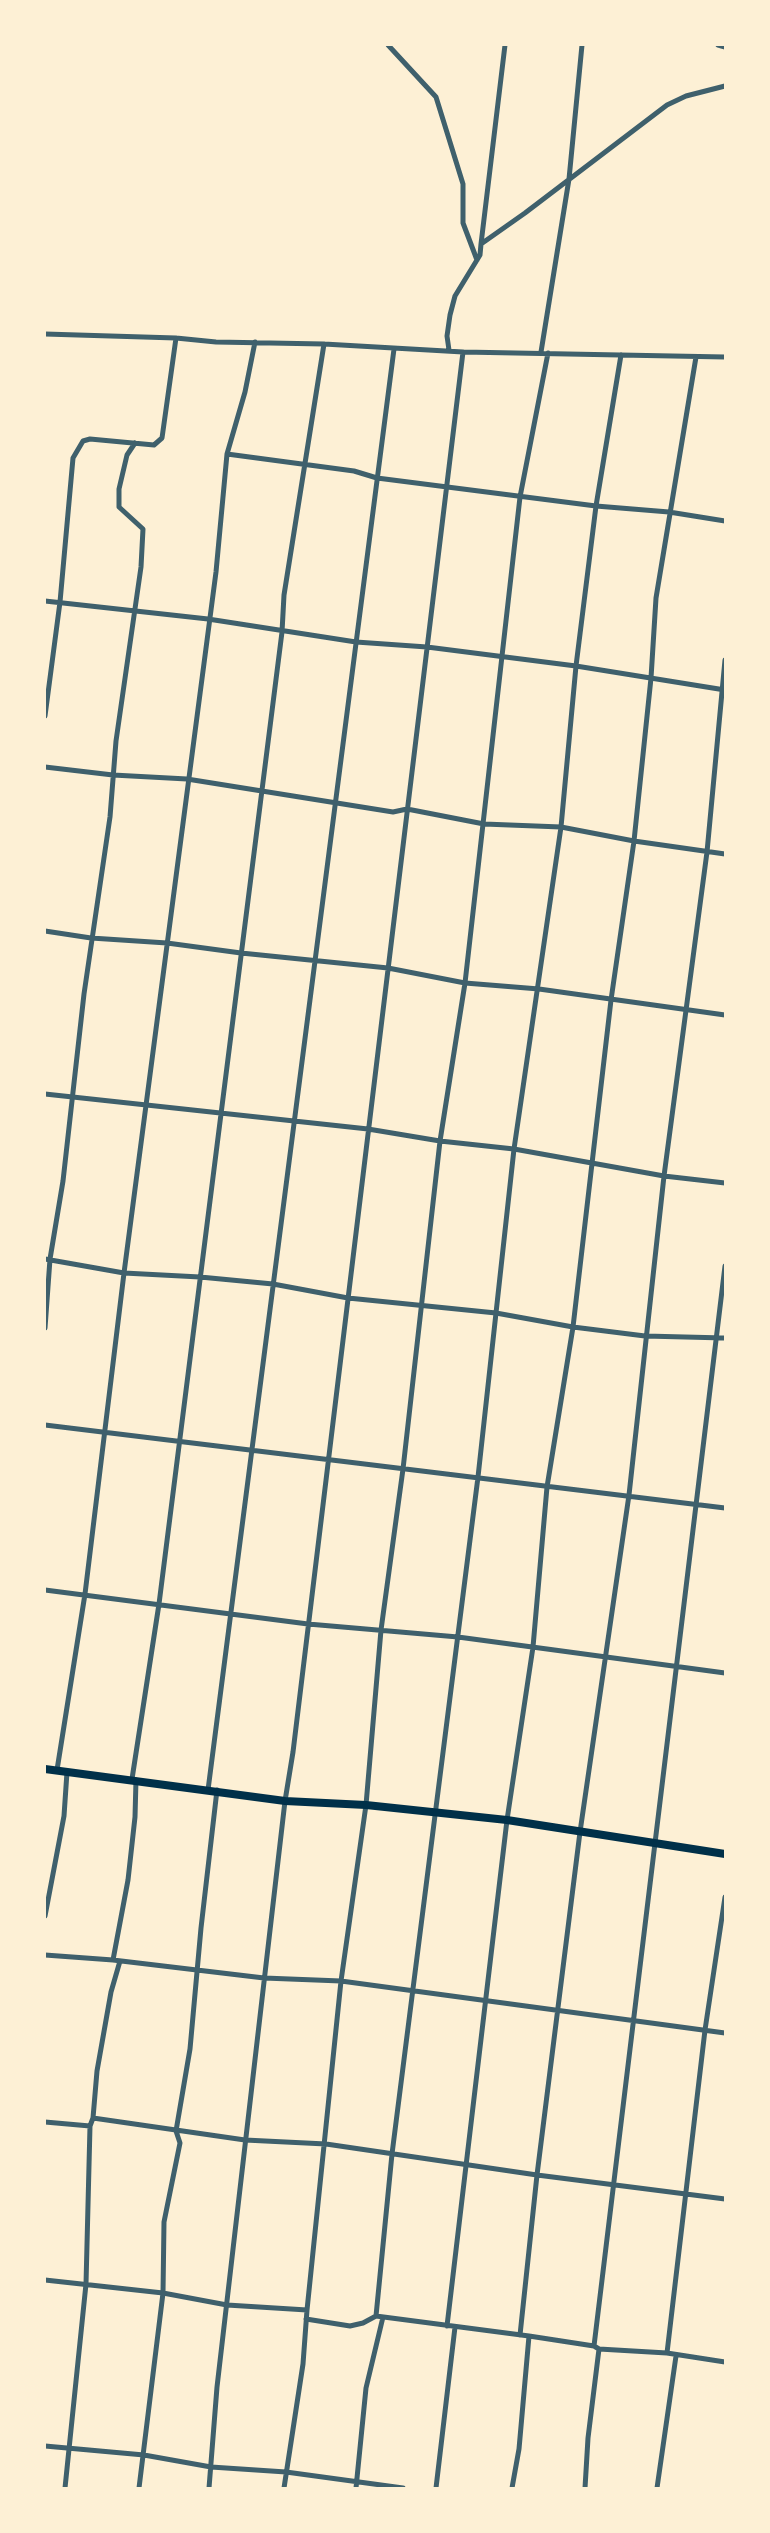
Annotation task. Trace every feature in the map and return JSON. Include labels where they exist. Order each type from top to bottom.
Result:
[{"type":"main road","points":[[45,1769],[217,1790],[285,1801],[366,1805],[507,1820],[725,1854]]},
{"type":"street","points":[[388,45],[436,98],[463,184],[463,223],[477,260]]},
{"type":"street","points":[[449,350],[447,336],[455,296],[480,255],[505,45]]},
{"type":"street","points":[[284,2488],[303,2364],[341,1982],[366,1805],[381,1630],[403,1469],[440,1141],[465,983],[520,497],[569,179],[582,45]]},
{"type":"street","points":[[718,45],[725,47]]},
{"type":"street","points":[[480,244],[667,105],[686,96],[725,86]]},
{"type":"street","points":[[45,334],[176,338],[216,342],[324,344],[463,352],[725,357]]},
{"type":"street","points":[[45,716],[60,602],[73,458],[83,441],[90,439],[154,445],[162,438],[176,338]]},
{"type":"street","points":[[57,1770],[85,1594],[222,518],[227,454],[245,392],[255,342]]},
{"type":"street","points":[[64,2488],[86,2284],[90,2126],[128,1880],[135,1817],[134,1779],[159,1604],[282,632],[284,595],[324,344]]},
{"type":"street","points":[[208,1790],[394,349]]},
{"type":"street","points":[[209,2488],[245,2140],[285,1801],[293,1752],[463,352]]},
{"type":"street","points":[[376,2316],[392,2154],[478,1477],[514,1149],[561,827],[576,666],[597,506],[621,355]]},
{"type":"street","points":[[447,2326],[484,2001],[507,1820],[533,1647],[547,1487],[573,1327],[611,1000],[634,841],[651,678],[656,598],[696,357]]},
{"type":"street","points":[[45,1328],[47,1259],[73,1097],[91,939],[110,817],[113,775],[141,567],[143,529],[119,507],[119,489],[127,455],[135,443]]},
{"type":"street","points":[[227,454],[303,466],[354,471],[377,478],[597,506],[669,512],[725,521]]},
{"type":"street","points":[[45,601],[208,619],[356,642],[427,647],[576,666],[723,690]]},
{"type":"street","points":[[520,2335],[537,2175],[580,1832],[628,1495],[664,1176],[707,852],[725,660]]},
{"type":"street","points":[[45,767],[113,775],[187,779],[393,812],[407,808],[484,824],[561,827],[634,841],[725,854]]},
{"type":"street","points":[[45,931],[91,939],[167,943],[314,962],[388,968],[465,983],[539,989],[725,1015]]},
{"type":"street","points":[[45,1094],[368,1129],[440,1141],[514,1149],[664,1176],[725,1183]]},
{"type":"street","points":[[47,1259],[124,1274],[200,1277],[273,1284],[348,1298],[496,1313],[573,1327],[645,1336],[725,1338]]},
{"type":"street","points":[[585,2488],[612,2184],[725,1266]]},
{"type":"street","points":[[45,1425],[725,1508]]},
{"type":"street","points":[[45,1590],[308,1624],[458,1637],[725,1673]]},
{"type":"street","points":[[45,1916],[64,1816],[67,1772]]},
{"type":"street","points":[[139,2488],[163,2293],[164,2222],[180,2143],[176,2131],[190,2049],[217,1790]]},
{"type":"street","points":[[668,2354],[705,2031],[725,1897]]},
{"type":"street","points":[[45,1955],[197,1969],[264,1978],[341,1982],[725,2033]]},
{"type":"street","points":[[93,2118],[245,2140],[326,2144],[464,2165],[725,2199]]},
{"type":"street","points":[[45,2122],[90,2126]]},
{"type":"street","points":[[45,2280],[163,2293],[227,2305],[307,2310]]},
{"type":"street","points":[[306,2319],[350,2326],[363,2323],[376,2316],[529,2336],[596,2348],[668,2354],[725,2362]]},
{"type":"street","points":[[356,2485],[366,2388],[384,2317]]},
{"type":"street","points":[[436,2488],[455,2326]]},
{"type":"street","points":[[512,2488],[519,2449],[529,2336]]},
{"type":"street","points":[[657,2488],[676,2356]]},
{"type":"street","points":[[45,2446],[144,2455],[212,2467],[285,2472],[356,2485],[403,2488]]}]
